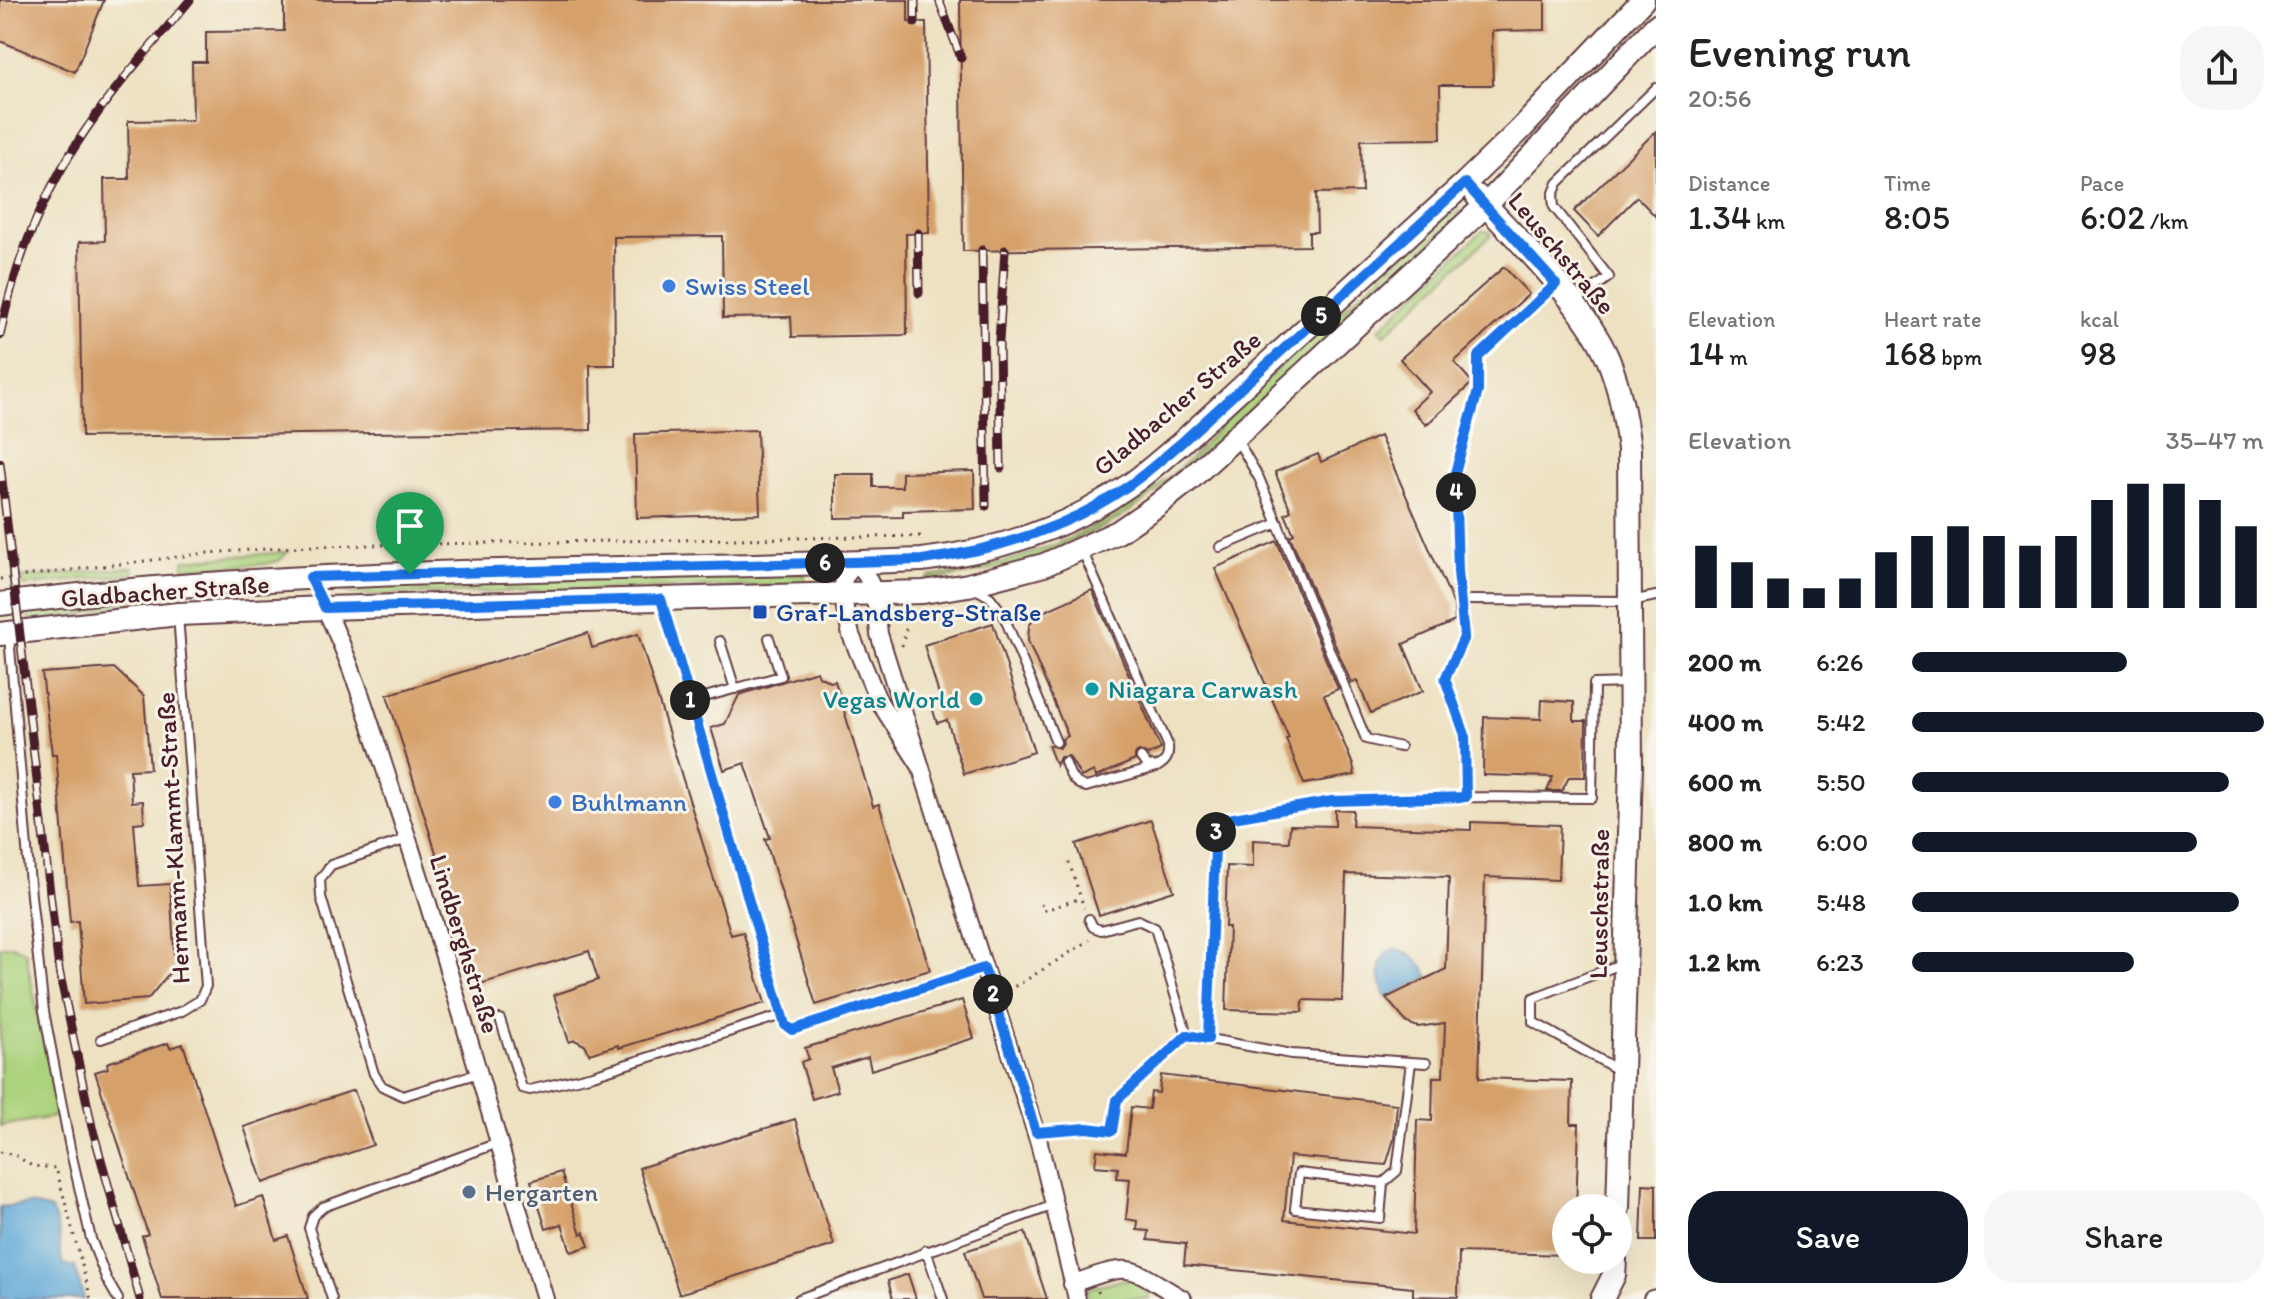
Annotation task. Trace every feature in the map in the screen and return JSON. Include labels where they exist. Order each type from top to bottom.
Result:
[{"type":"main road","name":"Gladbacher Straße","points":[[0,604],[177,584],[310,577],[922,560],[1027,538],[1079,516],[1131,484],[1180,444],[1507,143],[1643,0]]},
{"type":"main road","name":"Gladbacher Straße","points":[[4,634],[178,614],[874,595],[968,585],[1044,565],[1118,532],[1190,479],[1486,205],[1656,26]]},
{"type":"main road","name":"Leuschstraße","points":[[1465,183],[1573,303],[1595,333],[1607,357],[1624,415],[1629,449],[1631,683],[1619,1194]]},
{"type":"main road","points":[[310,577],[325,608]]},
{"type":"main road","points":[[1607,1298],[1614,1274]]},
{"type":"street","points":[[921,767],[878,700],[851,635],[842,595],[844,578],[856,563],[868,575],[879,634],[921,767],[984,968],[1036,1132],[1074,1291],[1113,1269],[1124,1268],[1143,1273],[1183,1299]]},
{"type":"street","name":"Lindberghstraße","points":[[325,608],[343,644],[407,839],[480,1072],[545,1299]]},
{"type":"lane","points":[[1573,303],[1609,277],[1554,207],[1553,195],[1558,183],[1656,88]]},
{"type":"lane","points":[[1466,797],[1465,735],[1445,679],[1464,637],[1455,473],[1478,391],[1478,357],[1556,284]]},
{"type":"lane","points":[[1236,437],[1259,478],[1366,739],[1400,747]]},
{"type":"lane","points":[[1220,547],[1278,523]]},
{"type":"lane","points":[[1065,762],[1077,784],[1086,787],[1157,767],[1166,762],[1169,754],[1168,745],[1082,550]]},
{"type":"lane","points":[[968,585],[990,597],[1003,614],[1056,742]]},
{"type":"lane","points":[[1470,600],[1631,601],[1656,596]]},
{"type":"lane","points":[[661,599],[785,1025],[792,1030],[984,968]]},
{"type":"lane","name":"Hermann-Klammt-Straße","points":[[101,1039],[182,1011],[200,1000],[206,986],[178,614]]},
{"type":"lane","points":[[4,634],[44,1011],[91,1239],[118,1299]]},
{"type":"lane","points":[[690,701],[781,676],[769,638]]},
{"type":"lane","points":[[720,641],[735,689]]},
{"type":"lane","points":[[1208,1039],[1216,821],[1332,801],[1466,797],[1592,798],[1594,684],[1631,683]]},
{"type":"lane","points":[[1141,758],[1147,765],[1157,767]]},
{"type":"lane","points":[[1099,784],[1104,774]]},
{"type":"lane","points":[[407,839],[331,865],[320,879],[321,897],[374,1074],[382,1086],[403,1096],[480,1072]]},
{"type":"lane","points":[[1089,919],[1093,927],[1101,930],[1138,920],[1155,928],[1187,1035]]},
{"type":"lane","points":[[1623,1072],[1533,1022],[1533,998],[1626,962]]},
{"type":"lane","points":[[500,1019],[522,1088],[530,1090],[593,1075],[782,1015]]},
{"type":"lane","points":[[1187,1035],[1292,1054],[1426,1063]]},
{"type":"lane","points":[[1036,1132],[1087,1128],[1112,1131],[1117,1100],[1187,1035]]},
{"type":"lane","points":[[1383,1183],[1299,1173],[1295,1209],[1380,1218],[1383,1183],[1397,1171],[1411,1062]]},
{"type":"lane","points":[[332,1299],[309,1228],[313,1216],[323,1207],[499,1143]]},
{"type":"lane","points":[[799,1299],[1054,1204]]},
{"type":"lane","points":[[926,1250],[943,1299]]},
{"type":"path","points":[[0,579],[208,553],[308,546],[920,536]]},
{"type":"path","points":[[1069,862],[1089,919]]},
{"type":"path","points":[[1041,904],[1043,911],[1080,899]]},
{"type":"path","points":[[1018,985],[1098,935],[1101,930]]},
{"type":"path","points":[[0,1152],[15,1155],[32,1166],[56,1168],[91,1299]]},
{"type":"green space","points":[[1462,210],[1327,340],[1169,483],[1137,506],[1109,524],[1039,557],[1001,568],[929,581],[929,577],[966,571],[1038,551],[1104,521],[1136,502],[1194,455],[1252,392],[1445,217]]},
{"type":"green space","points":[[1482,231],[1491,232],[1490,236],[1384,335],[1379,329]]},
{"type":"green space","points":[[288,552],[280,560],[267,564],[184,568],[184,560]]},
{"type":"green space","points":[[134,567],[133,574],[23,586],[22,578]]},
{"type":"green space","points":[[805,574],[805,585],[365,595],[350,593],[341,587],[345,583]]},
{"type":"green space","points":[[143,599],[81,615],[29,621],[27,609]]},
{"type":"green space","points":[[12,945],[25,951],[59,1116],[0,1126],[0,947]]},
{"type":"green space","points":[[1126,1279],[1147,1282],[1149,1299],[1089,1299],[1086,1289]]},
{"type":"water","points":[[1393,949],[1415,958],[1429,977],[1386,998],[1381,985],[1380,964]]},
{"type":"water","points":[[30,1204],[51,1210],[58,1230],[63,1264],[75,1267],[84,1299],[0,1299],[0,1207]]},
{"type":"building","points":[[0,0],[104,0],[75,72],[0,41]]},
{"type":"building","points":[[284,0],[908,0],[908,22],[926,23],[929,233],[906,234],[907,335],[792,337],[791,317],[723,318],[722,236],[614,237],[615,365],[590,365],[591,430],[82,437],[79,242],[105,241],[104,179],[129,179],[128,121],[193,120],[192,62],[206,62],[206,32],[284,31]]},
{"type":"building","points":[[960,0],[1545,0],[1545,30],[1492,31],[1493,85],[1440,85],[1441,139],[1361,140],[1362,192],[1316,193],[1317,232],[1309,232],[1309,246],[963,251]]},
{"type":"building","points":[[1656,131],[1656,217],[1637,197],[1598,236],[1574,211]]},
{"type":"building","points":[[1504,267],[1529,294],[1454,362],[1471,384],[1426,425],[1412,409],[1430,392],[1400,359]]},
{"type":"building","points":[[757,430],[760,514],[637,518],[635,434]]},
{"type":"building","points":[[1380,436],[1454,605],[1455,621],[1403,644],[1423,691],[1371,713],[1357,681],[1351,683],[1290,536],[1294,534],[1285,514],[1291,511],[1275,472],[1318,454],[1321,462]]},
{"type":"building","points":[[974,471],[975,509],[903,511],[903,517],[835,518],[835,474],[873,474],[873,487],[902,487],[902,473]]},
{"type":"building","points":[[1277,541],[1338,689],[1324,695],[1355,775],[1304,784],[1286,739],[1289,738],[1215,568]]},
{"type":"building","name":"Niagara Carwash","points":[[1092,590],[1161,749],[1148,755],[1139,751],[1135,760],[1096,777],[1094,771],[1081,777],[1069,756],[1060,757],[1056,766],[1048,745],[1059,748],[1063,744],[1062,739],[1068,736],[1028,641],[1029,626],[1036,615]]},
{"type":"building","name":"Vegas World","points":[[993,623],[1034,752],[964,774],[947,720],[937,723],[930,701],[940,698],[924,645]]},
{"type":"building","name":"Buhlmann","points":[[588,633],[592,648],[638,634],[731,935],[743,932],[765,1003],[619,1048],[618,1045],[589,1054],[586,1046],[575,1040],[569,1042],[554,995],[598,980],[589,951],[477,985],[387,695]]},
{"type":"building","points":[[114,668],[144,696],[150,769],[130,770],[132,802],[143,801],[144,822],[134,823],[139,886],[170,884],[175,966],[148,999],[84,1004],[78,921],[70,922],[56,754],[52,754],[42,673]]},
{"type":"building","points":[[817,671],[819,676],[830,682],[835,681],[873,806],[879,804],[930,970],[816,1005],[765,839],[770,838],[745,763],[724,770],[711,728],[725,724],[739,695]]},
{"type":"building","points":[[1542,700],[1574,702],[1574,721],[1586,721],[1585,777],[1569,777],[1562,791],[1547,791],[1553,777],[1483,775],[1484,717],[1541,719]]},
{"type":"building","points":[[1335,809],[1353,810],[1352,826],[1471,830],[1471,822],[1560,825],[1558,880],[1485,877],[1479,1078],[1572,1081],[1571,1124],[1579,1124],[1576,1194],[1552,1194],[1552,1255],[1459,1252],[1458,1297],[1413,1296],[1413,1288],[1184,1265],[1186,1244],[1148,1240],[1149,1231],[1137,1230],[1138,1221],[1126,1219],[1130,1179],[1117,1178],[1118,1168],[1095,1166],[1097,1150],[1126,1153],[1131,1107],[1149,1109],[1151,1092],[1159,1093],[1161,1075],[1397,1104],[1394,1139],[1386,1165],[1290,1156],[1284,1220],[1414,1234],[1417,1120],[1432,1121],[1433,1077],[1443,1077],[1445,1023],[1418,1027],[1407,1023],[1386,998],[1446,969],[1449,877],[1346,874],[1342,1001],[1303,1000],[1302,1012],[1226,1010],[1229,927],[1225,927],[1227,866],[1253,867],[1253,840],[1289,842],[1290,825],[1335,826]]},
{"type":"building","points":[[1151,820],[1174,891],[1099,915],[1076,844]]},
{"type":"building","points":[[962,1000],[974,1038],[871,1070],[868,1057],[831,1068],[838,1091],[812,1099],[801,1062],[809,1059],[805,1048]]},
{"type":"building","points":[[168,1043],[170,1048],[183,1044],[236,1206],[263,1197],[276,1240],[288,1236],[308,1299],[162,1299],[142,1236],[148,1234],[95,1072],[108,1068],[107,1063]]},
{"type":"building","points":[[354,1090],[373,1145],[263,1183],[244,1127]]},
{"type":"building","points":[[795,1119],[834,1245],[679,1294],[639,1168]]},
{"type":"building","points":[[561,1172],[581,1234],[584,1232],[589,1246],[571,1252],[562,1224],[546,1229],[531,1181]]},
{"type":"building","points":[[1643,1184],[1656,1185],[1656,1241],[1641,1241]]},
{"type":"building","points":[[1025,1232],[1047,1299],[981,1299],[965,1251]]},
{"type":"building","points":[[908,1274],[916,1299],[893,1299],[888,1281]]},
{"type":"railway","points":[[0,336],[25,248],[63,166],[108,99],[190,0]]},
{"type":"railway","points":[[915,0],[915,23]]},
{"type":"railway","points":[[939,0],[961,58]]},
{"type":"railway","points":[[918,233],[919,293]]},
{"type":"railway","points":[[982,250],[986,506]]},
{"type":"railway","points":[[1001,468],[999,341],[1005,250]]},
{"type":"railway","points":[[0,463],[59,970],[92,1127],[140,1299]]},
{"type":"place","name":"Swiss Steel","points":[[669,286]]},
{"type":"place","name":"Graf-Landsberg-Straße","points":[[760,612]]},
{"type":"place","name":"Niagara Carwash","points":[[1092,689]]},
{"type":"place","name":"Vegas World","points":[[976,699]]},
{"type":"place","name":"Buhlmann","points":[[555,802]]},
{"type":"place","name":"Hergarten","points":[[469,1192]]},
{"type":"route","points":[[1465,183],[1556,284],[1478,357],[1478,391],[1455,473],[1464,637],[1445,679],[1465,735],[1466,797],[1332,801],[1216,821],[1208,1039],[1187,1035],[1117,1100],[1112,1131],[1087,1128],[1036,1132],[984,968],[792,1030],[785,1025],[661,599],[325,608],[310,577],[410,574],[922,560],[978,552],[1027,538],[1079,516],[1131,484],[1180,444],[1465,183]]}]
